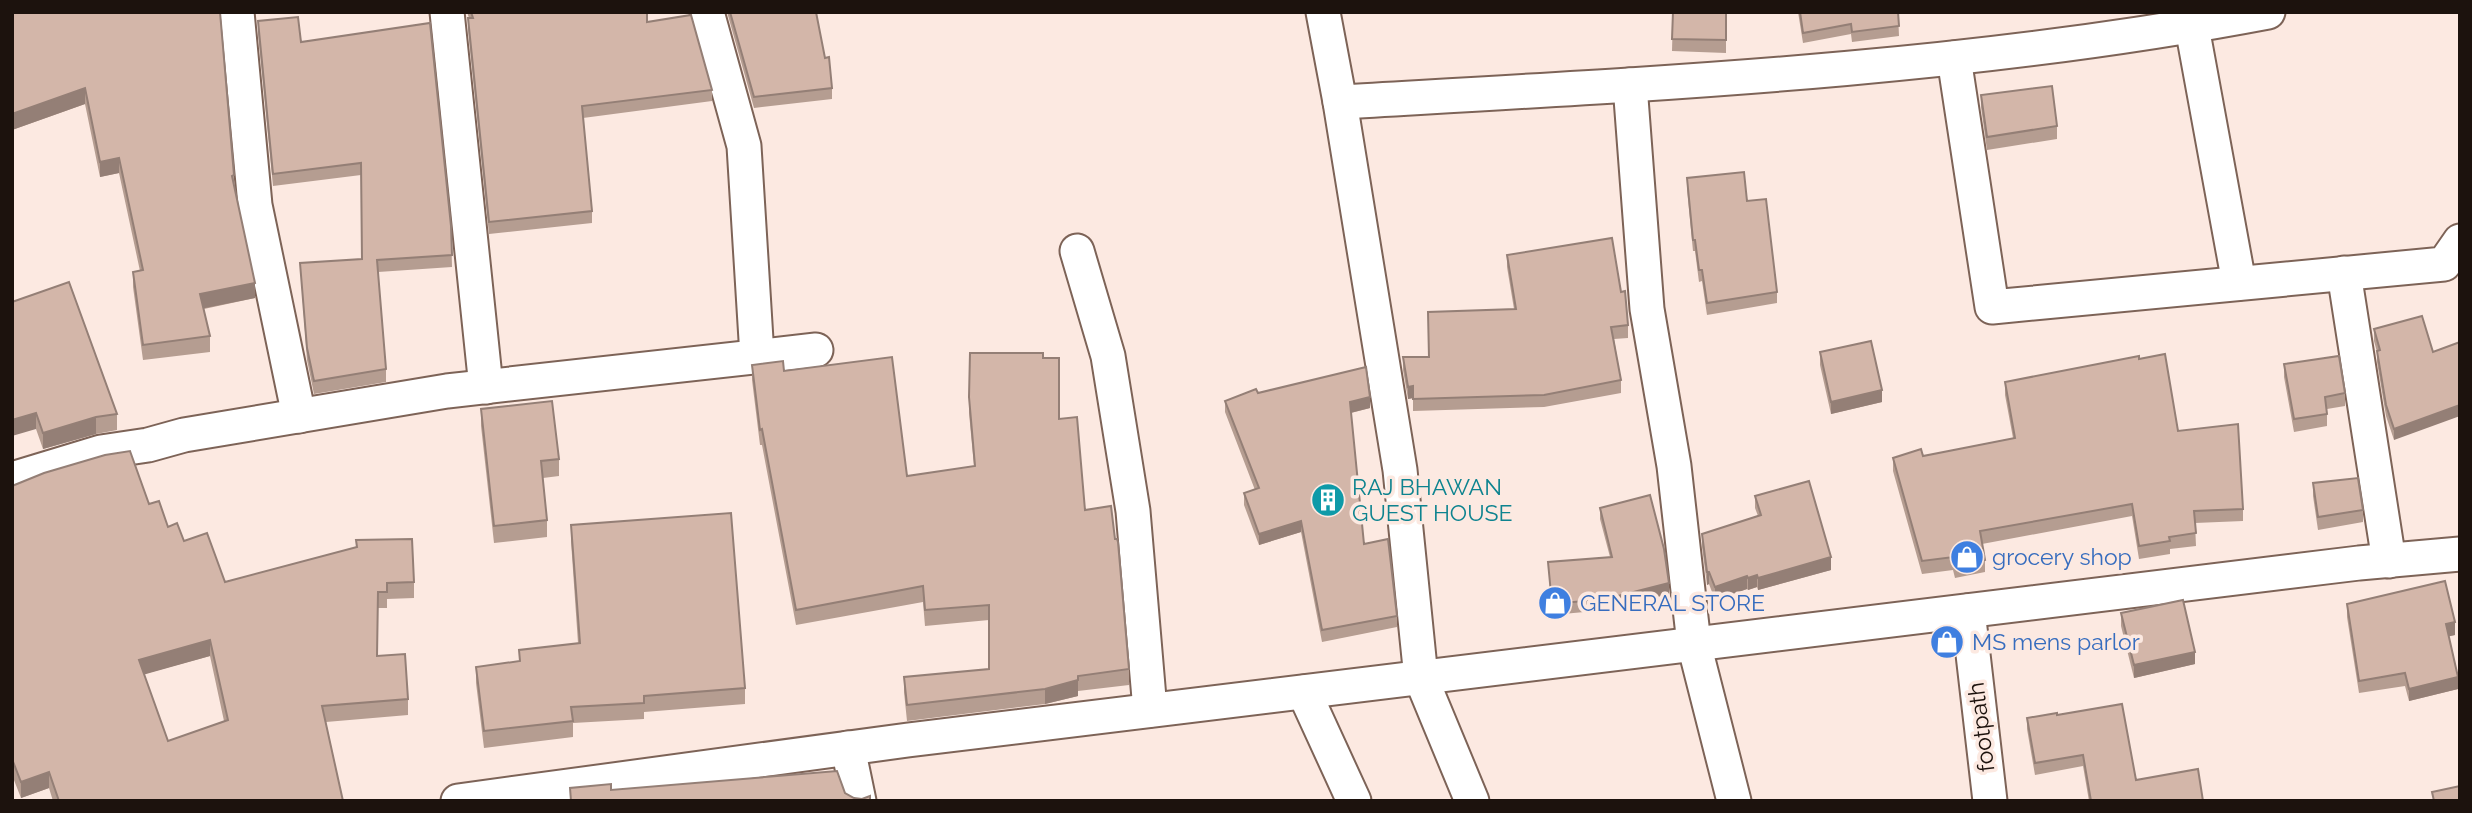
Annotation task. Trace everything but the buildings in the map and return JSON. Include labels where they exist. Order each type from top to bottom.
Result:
[{"type":"street","points":[[237,12],[255,205],[299,416]]},
{"type":"street","points":[[447,12],[486,387]]},
{"type":"street","points":[[707,12],[744,146],[757,356]]},
{"type":"street","points":[[1323,12],[1400,470],[1421,678],[1472,801]]},
{"type":"street","points":[[1340,102],[1630,85],[1954,58],[2192,27],[2268,12]]},
{"type":"street","points":[[2192,27],[2239,284]]},
{"type":"street","points":[[1954,58],[1992,307],[2444,264],[2460,241]]},
{"type":"street","points":[[1630,85],[1647,309],[1674,466],[1694,644],[1734,801]]},
{"type":"street","points":[[1077,251],[1108,356],[1133,510],[1150,710]]},
{"type":"street","points":[[2344,274],[2389,561]]},
{"type":"street","points":[[12,479],[102,452],[148,445],[184,435],[447,391],[817,350]]},
{"type":"street","points":[[458,801],[1150,710],[2460,554]]},
{"type":"street","name":"footpath","points":[[1968,611],[1990,801]]},
{"type":"street","points":[[1304,692],[1354,801]]},
{"type":"street","points":[[848,748],[859,801]]},
{"type":"place","name":"RAJ BHAWAN GUEST HOUSE","points":[[1328,500]]},
{"type":"place","name":"grocery shop","points":[[1967,557]]},
{"type":"place","name":"GENERAL STORE","points":[[1555,603]]},
{"type":"place","name":"MS mens parlor","points":[[1947,642]]}]
